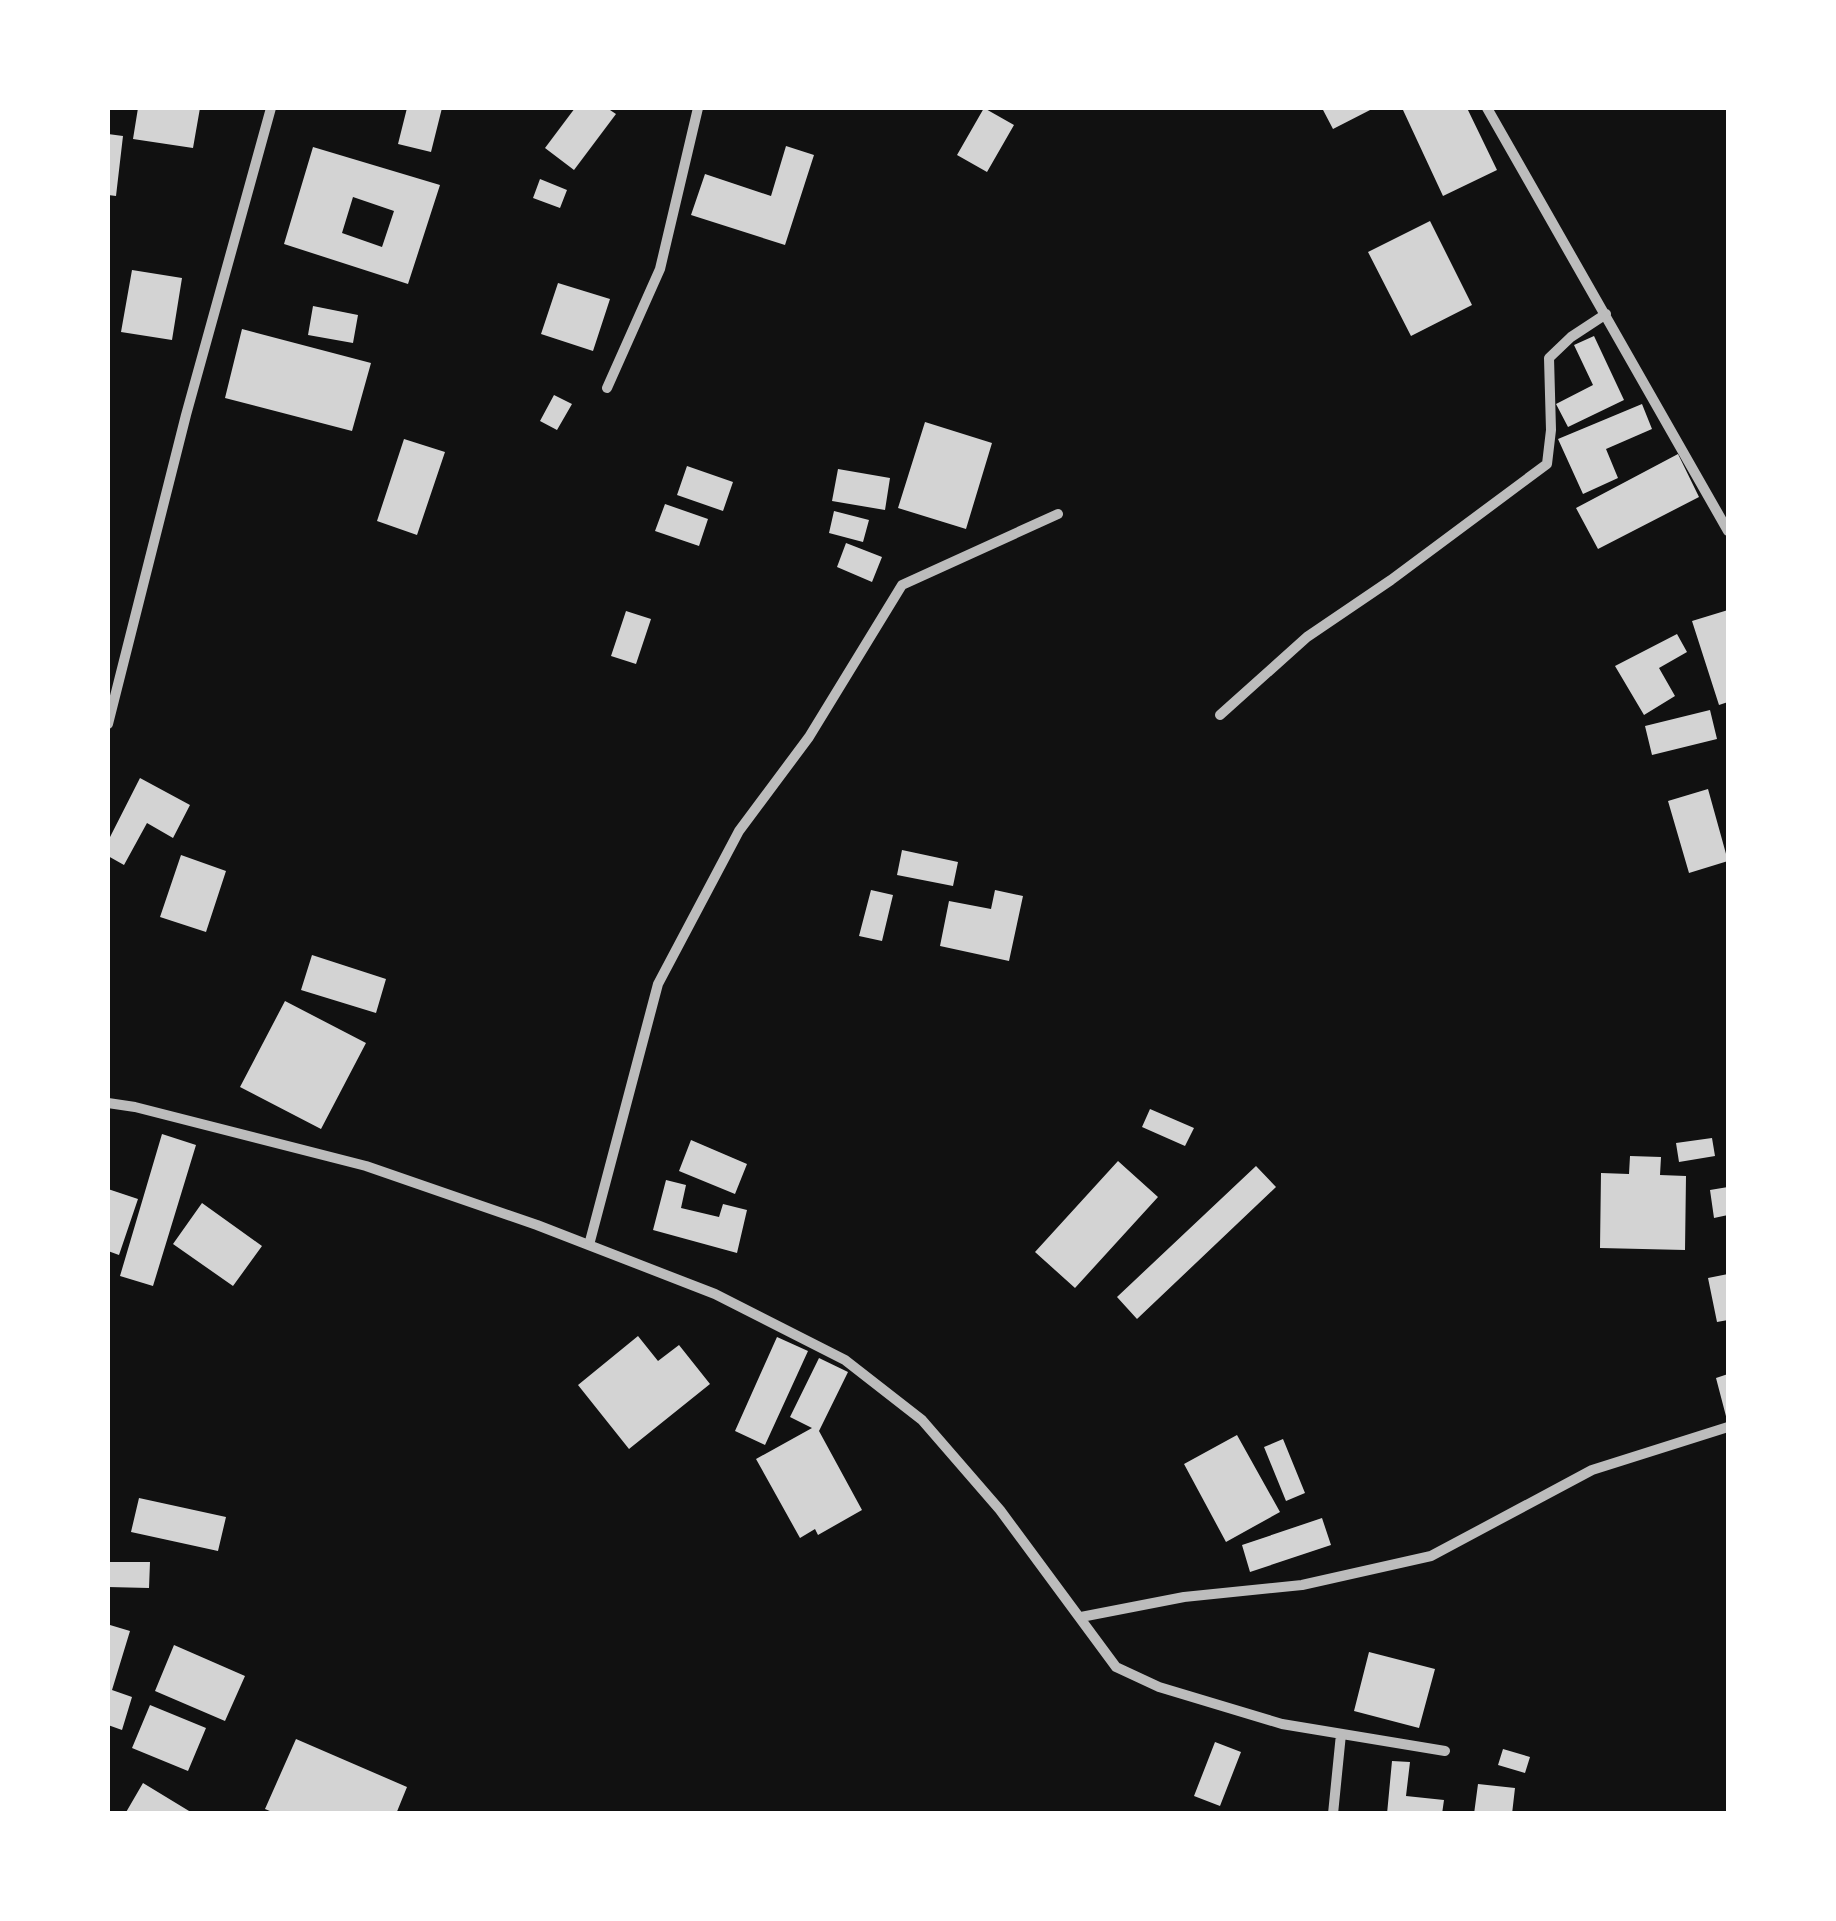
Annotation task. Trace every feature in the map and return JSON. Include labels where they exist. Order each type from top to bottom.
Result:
[{"type":"street","points":[[108,724],[186,415],[271,108]]},
{"type":"street","points":[[607,388],[660,269],[698,108]]},
{"type":"street","points":[[1487,108],[1728,531]]},
{"type":"street","points":[[1220,715],[1307,637],[1547,464],[1551,430],[1550,358],[1606,314]]},
{"type":"street","points":[[589,1245],[658,984],[739,831],[809,737],[902,585],[1058,514]]},
{"type":"street","points":[[108,1103],[136,1106],[366,1166],[715,1294],[845,1360],[922,1420],[1000,1510],[1116,1666],[1159,1688],[1282,1724],[1445,1752]]},
{"type":"street","points":[[1082,1617],[1184,1598],[1302,1585],[1431,1556],[1592,1470],[1728,1427]]},
{"type":"street","points":[[1333,1814],[1341,1734]]},
{"type":"building","points":[[138,108],[200,108],[193,148],[133,139]]},
{"type":"building","points":[[407,108],[442,108],[431,152],[398,144]]},
{"type":"building","points":[[575,108],[607,108],[616,114],[574,170],[545,148]]},
{"type":"building","points":[[984,108],[1014,125],[987,172],[957,155]]},
{"type":"building","points":[[1322,108],[1374,108],[1333,129]]},
{"type":"building","points":[[1467,108],[1497,170],[1443,196],[1403,110]]},
{"type":"building","points":[[108,134],[123,136],[116,196],[108,195]]},
{"type":"building","points":[[786,146],[814,155],[785,245],[691,215],[705,174],[771,196]]},
{"type":"building","points":[[313,147],[440,185],[408,284],[284,244]],"holes":[[[353,197],[394,211],[382,247],[342,233]]]},
{"type":"building","points":[[540,179],[567,190],[560,208],[533,198]]},
{"type":"building","points":[[1430,221],[1472,305],[1411,336],[1368,252]]},
{"type":"building","points":[[132,270],[182,278],[172,340],[121,332]]},
{"type":"building","points":[[558,283],[610,299],[593,351],[541,334]]},
{"type":"building","points":[[313,306],[358,315],[353,343],[308,335]]},
{"type":"building","points":[[242,329],[371,363],[352,431],[225,398]]},
{"type":"building","points":[[1594,336],[1624,400],[1568,427],[1556,404],[1593,385],[1574,345]]},
{"type":"building","points":[[554,395],[572,404],[557,430],[540,421]]},
{"type":"building","points":[[1642,404],[1652,429],[1606,449],[1618,478],[1583,494],[1558,439]]},
{"type":"building","points":[[925,422],[992,443],[966,529],[898,508]]},
{"type":"building","points":[[404,439],[445,452],[417,535],[377,521]]},
{"type":"building","points":[[1678,454],[1699,497],[1598,549],[1576,508]]},
{"type":"building","points":[[687,466],[733,482],[723,511],[677,495]]},
{"type":"building","points":[[838,469],[890,478],[885,510],[832,501]]},
{"type":"building","points":[[665,504],[708,519],[699,546],[655,531]]},
{"type":"building","points":[[834,511],[869,520],[863,542],[829,533]]},
{"type":"building","points":[[846,543],[882,557],[872,582],[837,567]]},
{"type":"building","points":[[1728,610],[1728,702],[1719,705],[1692,621]]},
{"type":"building","points":[[626,611],[651,619],[636,664],[611,656]]},
{"type":"building","points":[[1677,634],[1687,652],[1659,668],[1675,696],[1644,715],[1615,666]]},
{"type":"building","points":[[1710,710],[1717,739],[1652,755],[1645,726]]},
{"type":"building","points":[[140,778],[190,805],[173,838],[147,823],[124,865],[108,856],[108,841]]},
{"type":"building","points":[[1708,789],[1728,861],[1689,873],[1668,801]]},
{"type":"building","points":[[902,850],[958,862],[953,886],[897,875]]},
{"type":"building","points":[[181,855],[226,871],[206,932],[160,917]]},
{"type":"building","points":[[871,890],[893,895],[882,941],[859,936]]},
{"type":"building","points":[[995,890],[1023,896],[1009,961],[940,946],[949,901],[991,909]]},
{"type":"building","points":[[312,955],[386,979],[376,1013],[301,990]]},
{"type":"building","points":[[285,1001],[366,1043],[321,1129],[240,1087]]},
{"type":"building","points":[[1150,1109],[1194,1128],[1185,1146],[1142,1127]]},
{"type":"building","points":[[162,1134],[196,1145],[153,1286],[120,1276]]},
{"type":"building","points":[[1712,1138],[1715,1156],[1679,1162],[1676,1143]]},
{"type":"building","points":[[691,1140],[747,1164],[735,1194],[679,1171]]},
{"type":"building","points":[[1630,1156],[1661,1157],[1660,1175],[1686,1176],[1685,1250],[1600,1248],[1601,1173],[1629,1174]]},
{"type":"building","points":[[1118,1161],[1158,1197],[1075,1288],[1035,1252]]},
{"type":"building","points":[[1256,1166],[1276,1187],[1137,1319],[1117,1297]]},
{"type":"building","points":[[666,1180],[686,1185],[681,1208],[719,1217],[723,1204],[747,1210],[737,1253],[653,1230]]},
{"type":"building","points":[[1728,1187],[1728,1215],[1714,1218],[1710,1190]]},
{"type":"building","points":[[108,1189],[138,1199],[119,1255],[108,1251]]},
{"type":"building","points":[[202,1203],[262,1246],[233,1286],[173,1244]]},
{"type":"building","points":[[1728,1274],[1728,1320],[1717,1322],[1708,1278]]},
{"type":"building","points":[[638,1336],[658,1361],[679,1345],[710,1384],[629,1449],[578,1385]]},
{"type":"building","points":[[777,1337],[808,1351],[765,1445],[735,1431]]},
{"type":"building","points":[[819,1358],[848,1372],[819,1431],[862,1510],[818,1535],[815,1529],[800,1538],[756,1459],[812,1428],[790,1417]]},
{"type":"building","points":[[1728,1374],[1728,1419],[1727,1420],[1716,1378]]},
{"type":"building","points":[[1237,1435],[1280,1512],[1226,1542],[1184,1464]]},
{"type":"building","points":[[1283,1439],[1305,1493],[1286,1501],[1264,1447]]},
{"type":"building","points":[[139,1498],[226,1517],[218,1551],[131,1532]]},
{"type":"building","points":[[1322,1518],[1331,1545],[1250,1572],[1242,1545]]},
{"type":"building","points":[[108,1562],[150,1562],[149,1588],[108,1587]]},
{"type":"building","points":[[110,1625],[130,1631],[112,1690],[132,1697],[122,1730],[108,1725]]},
{"type":"building","points":[[174,1645],[245,1676],[225,1721],[155,1691]]},
{"type":"building","points":[[1369,1652],[1435,1669],[1419,1728],[1354,1711]]},
{"type":"building","points":[[150,1705],[206,1728],[188,1771],[132,1748]]},
{"type":"building","points":[[296,1739],[407,1787],[396,1814],[277,1814],[265,1809]]},
{"type":"building","points":[[1215,1742],[1241,1752],[1220,1806],[1194,1796]]},
{"type":"building","points":[[1503,1749],[1530,1757],[1525,1773],[1498,1765]]},
{"type":"building","points":[[1392,1761],[1410,1762],[1406,1796],[1444,1800],[1442,1814],[1387,1814]]},
{"type":"building","points":[[143,1783],[194,1814],[125,1814]]},
{"type":"building","points":[[1478,1784],[1515,1788],[1512,1814],[1474,1814]]}]
